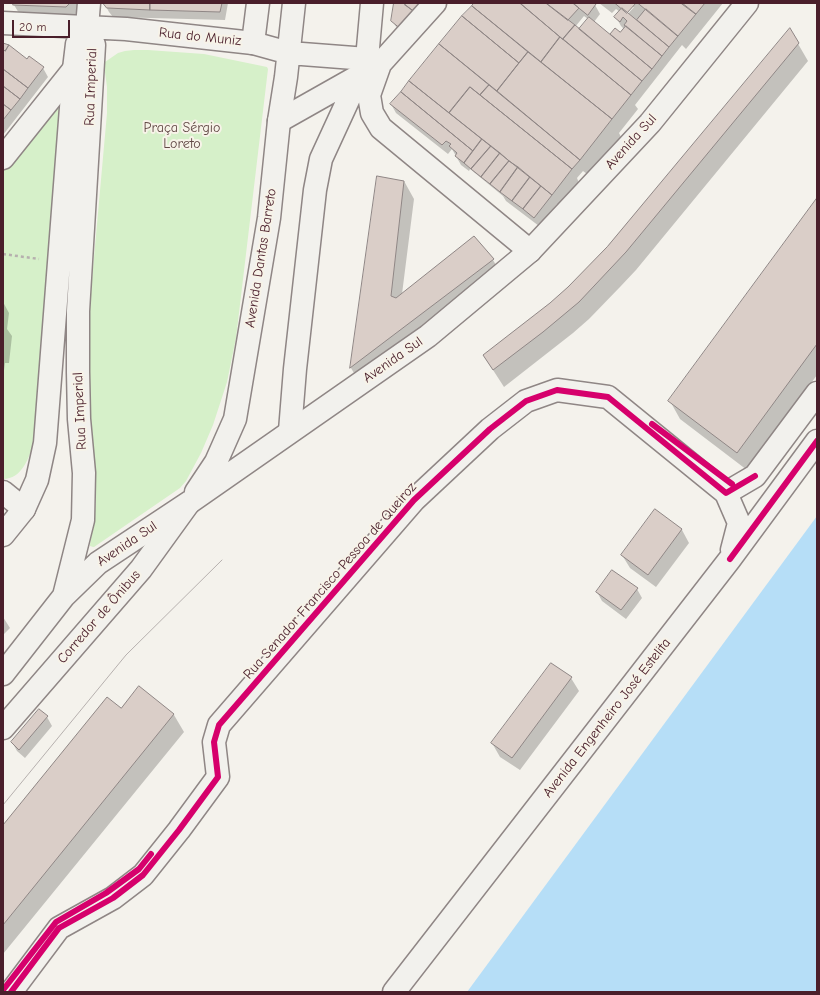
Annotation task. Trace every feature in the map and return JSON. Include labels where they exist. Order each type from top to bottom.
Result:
[{"type":"main road","points":[[87,27],[89,3]]},
{"type":"main road","points":[[258,3],[253,43],[288,53],[369,66]]},
{"type":"main road","name":"Avenida Dantas Barreto","points":[[190,502],[216,462],[234,419],[269,218],[279,121],[286,77],[294,3]]},
{"type":"main road","points":[[372,3],[369,96],[372,113],[381,128],[530,251]]},
{"type":"main road","points":[[279,121],[369,66],[435,3]]},
{"type":"main road","name":"Avenida Sul","points":[[6,665],[64,596],[98,563],[190,502],[428,336],[530,251],[650,123],[747,3]]},
{"type":"main road","name":"Rua do Muniz","points":[[3,23],[126,29],[253,43]]},
{"type":"main road","points":[[3,158],[81,67],[56,38],[36,25]]},
{"type":"main road","name":"Rua Imperial","points":[[3,535],[24,509],[37,480],[45,444],[59,262],[81,67],[94,45],[87,27]]},
{"type":"main road","points":[[290,431],[296,361],[315,190],[321,159],[369,66]]},
{"type":"main road","name":"Rua Imperial","points":[[64,596],[83,520],[84,473],[79,411],[78,372],[81,67]]},
{"type":"main road","name":"Rua Senador Francisco Pessoa de Queiroz","points":[[12,992],[59,928],[113,898],[143,875],[179,830],[218,777],[214,742],[219,725],[414,500],[490,429],[526,401],[557,390],[608,397],[726,493]]},
{"type":"main road","points":[[730,559],[739,523],[726,493],[755,476],[817,393]]},
{"type":"main road","name":"Avenida Engenheiro José Estelita","points":[[394,992],[730,559],[817,441]]},
{"type":"main road","points":[[3,492],[24,509]]},
{"type":"main road","name":"Corredor de Ônibus","points":[[3,728],[141,569],[190,502]]},
{"type":"path","points":[[3,254],[59,262]]},
{"type":"green space","name":"Praça Sérgio Loreto","points":[[134,50],[204,54],[267,67],[268,69],[236,338],[227,382],[213,425],[201,453],[186,481],[180,488],[93,547],[90,546],[90,544],[96,502],[89,421],[88,324],[107,113],[107,87],[104,65],[105,62],[118,53]]},
{"type":"green space","points":[[56,105],[60,105],[62,108],[34,442],[30,455],[20,472],[10,478],[3,479],[3,166]]},
{"type":"water","points":[[817,516],[817,992],[467,992]]},
{"type":"building","points":[[14,3],[70,3],[66,7],[13,5]]},
{"type":"building","points":[[103,3],[150,3],[150,10],[107,8]]},
{"type":"building","points":[[150,3],[222,3],[220,12],[150,10]]},
{"type":"building","points":[[394,3],[403,3],[416,13],[402,30],[391,21]]},
{"type":"building","points":[[407,3],[425,3],[416,13],[405,5]]},
{"type":"building","points":[[474,3],[520,3],[560,37],[541,62],[472,6]]},
{"type":"building","points":[[520,3],[546,3],[575,25],[563,39]]},
{"type":"building","points":[[546,3],[573,3],[579,8],[568,20]]},
{"type":"building","points":[[573,3],[594,3],[596,4],[588,15]]},
{"type":"building","points":[[615,3],[636,3],[627,13]]},
{"type":"building","points":[[638,3],[682,3],[696,14],[678,36]]},
{"type":"building","points":[[681,3],[705,3],[696,14]]},
{"type":"building","points":[[472,6],[528,52],[519,63],[462,16]]},
{"type":"building","points":[[622,8],[669,47],[662,56],[624,25],[627,21],[623,17],[620,22],[614,17]]},
{"type":"building","points":[[646,9],[678,36],[669,47],[637,20]]},
{"type":"building","points":[[462,16],[519,63],[497,91],[439,44]]},
{"type":"building","points":[[589,17],[652,69],[642,81],[579,29]]},
{"type":"building","points":[[575,25],[642,81],[631,95],[563,39]]},
{"type":"building","points":[[626,26],[662,56],[652,69],[610,34],[615,28],[620,32]]},
{"type":"building","points":[[790,28],[799,43],[626,252],[579,302],[543,332],[493,370],[483,355],[550,303],[568,287],[607,247]]},
{"type":"building","points":[[560,37],[631,95],[612,119],[541,62]]},
{"type":"building","points":[[3,43],[9,45],[5,51],[3,49]]},
{"type":"building","points":[[439,44],[489,85],[480,95],[470,87],[449,113],[409,81]]},
{"type":"building","points":[[9,45],[27,59],[29,56],[44,67],[28,88],[3,69],[3,49],[5,51]]},
{"type":"building","points":[[528,52],[612,119],[580,160],[497,91]]},
{"type":"building","points":[[3,69],[28,88],[20,99],[3,86]]},
{"type":"building","points":[[409,81],[482,139],[473,151],[401,92]]},
{"type":"building","points":[[489,85],[580,160],[572,169],[480,95]]},
{"type":"building","points":[[3,86],[20,99],[11,110],[3,104]]},
{"type":"building","points":[[470,87],[572,169],[552,195],[449,113]]},
{"type":"building","points":[[401,92],[473,151],[464,163],[455,156],[457,153],[449,146],[451,144],[446,141],[442,145],[390,104]]},
{"type":"building","points":[[3,104],[11,110],[3,120]]},
{"type":"building","points":[[482,139],[491,146],[471,169],[464,163]]},
{"type":"building","points":[[491,146],[500,153],[481,177],[471,169]]},
{"type":"building","points":[[500,153],[509,161],[490,184],[481,177]]},
{"type":"building","points":[[509,161],[518,167],[500,192],[490,184]]},
{"type":"building","points":[[518,167],[530,177],[512,201],[500,192]]},
{"type":"building","points":[[377,176],[404,181],[391,296],[396,298],[474,236],[494,259],[350,368]]},
{"type":"building","points":[[530,177],[541,186],[523,209],[512,201]]},
{"type":"building","points":[[541,186],[552,195],[534,218],[523,209]]},
{"type":"building","points":[[817,198],[817,344],[737,453],[668,401]]},
{"type":"building","points":[[655,509],[682,529],[648,575],[621,555]]},
{"type":"building","points":[[612,570],[638,588],[621,610],[596,592]]},
{"type":"building","points":[[551,663],[572,677],[512,758],[491,743]]},
{"type":"building","points":[[139,686],[174,714],[3,925],[3,825],[107,697],[121,708]]},
{"type":"building","points":[[39,709],[48,716],[19,750],[11,742]]},
{"type":"tram line","points":[[3,805],[126,655],[222,560]]},
{"type":"cycle path","points":[[11,992],[59,928],[113,898],[143,875],[179,830],[218,777],[214,742],[219,725],[414,500],[490,429],[526,401],[557,390],[608,397],[726,493],[755,476]]},
{"type":"cycle path","points":[[652,424],[732,484]]},
{"type":"cycle path","points":[[730,559],[817,441]]},
{"type":"cycle path","points":[[3,990],[56,922],[106,893],[139,869],[151,854]]}]
